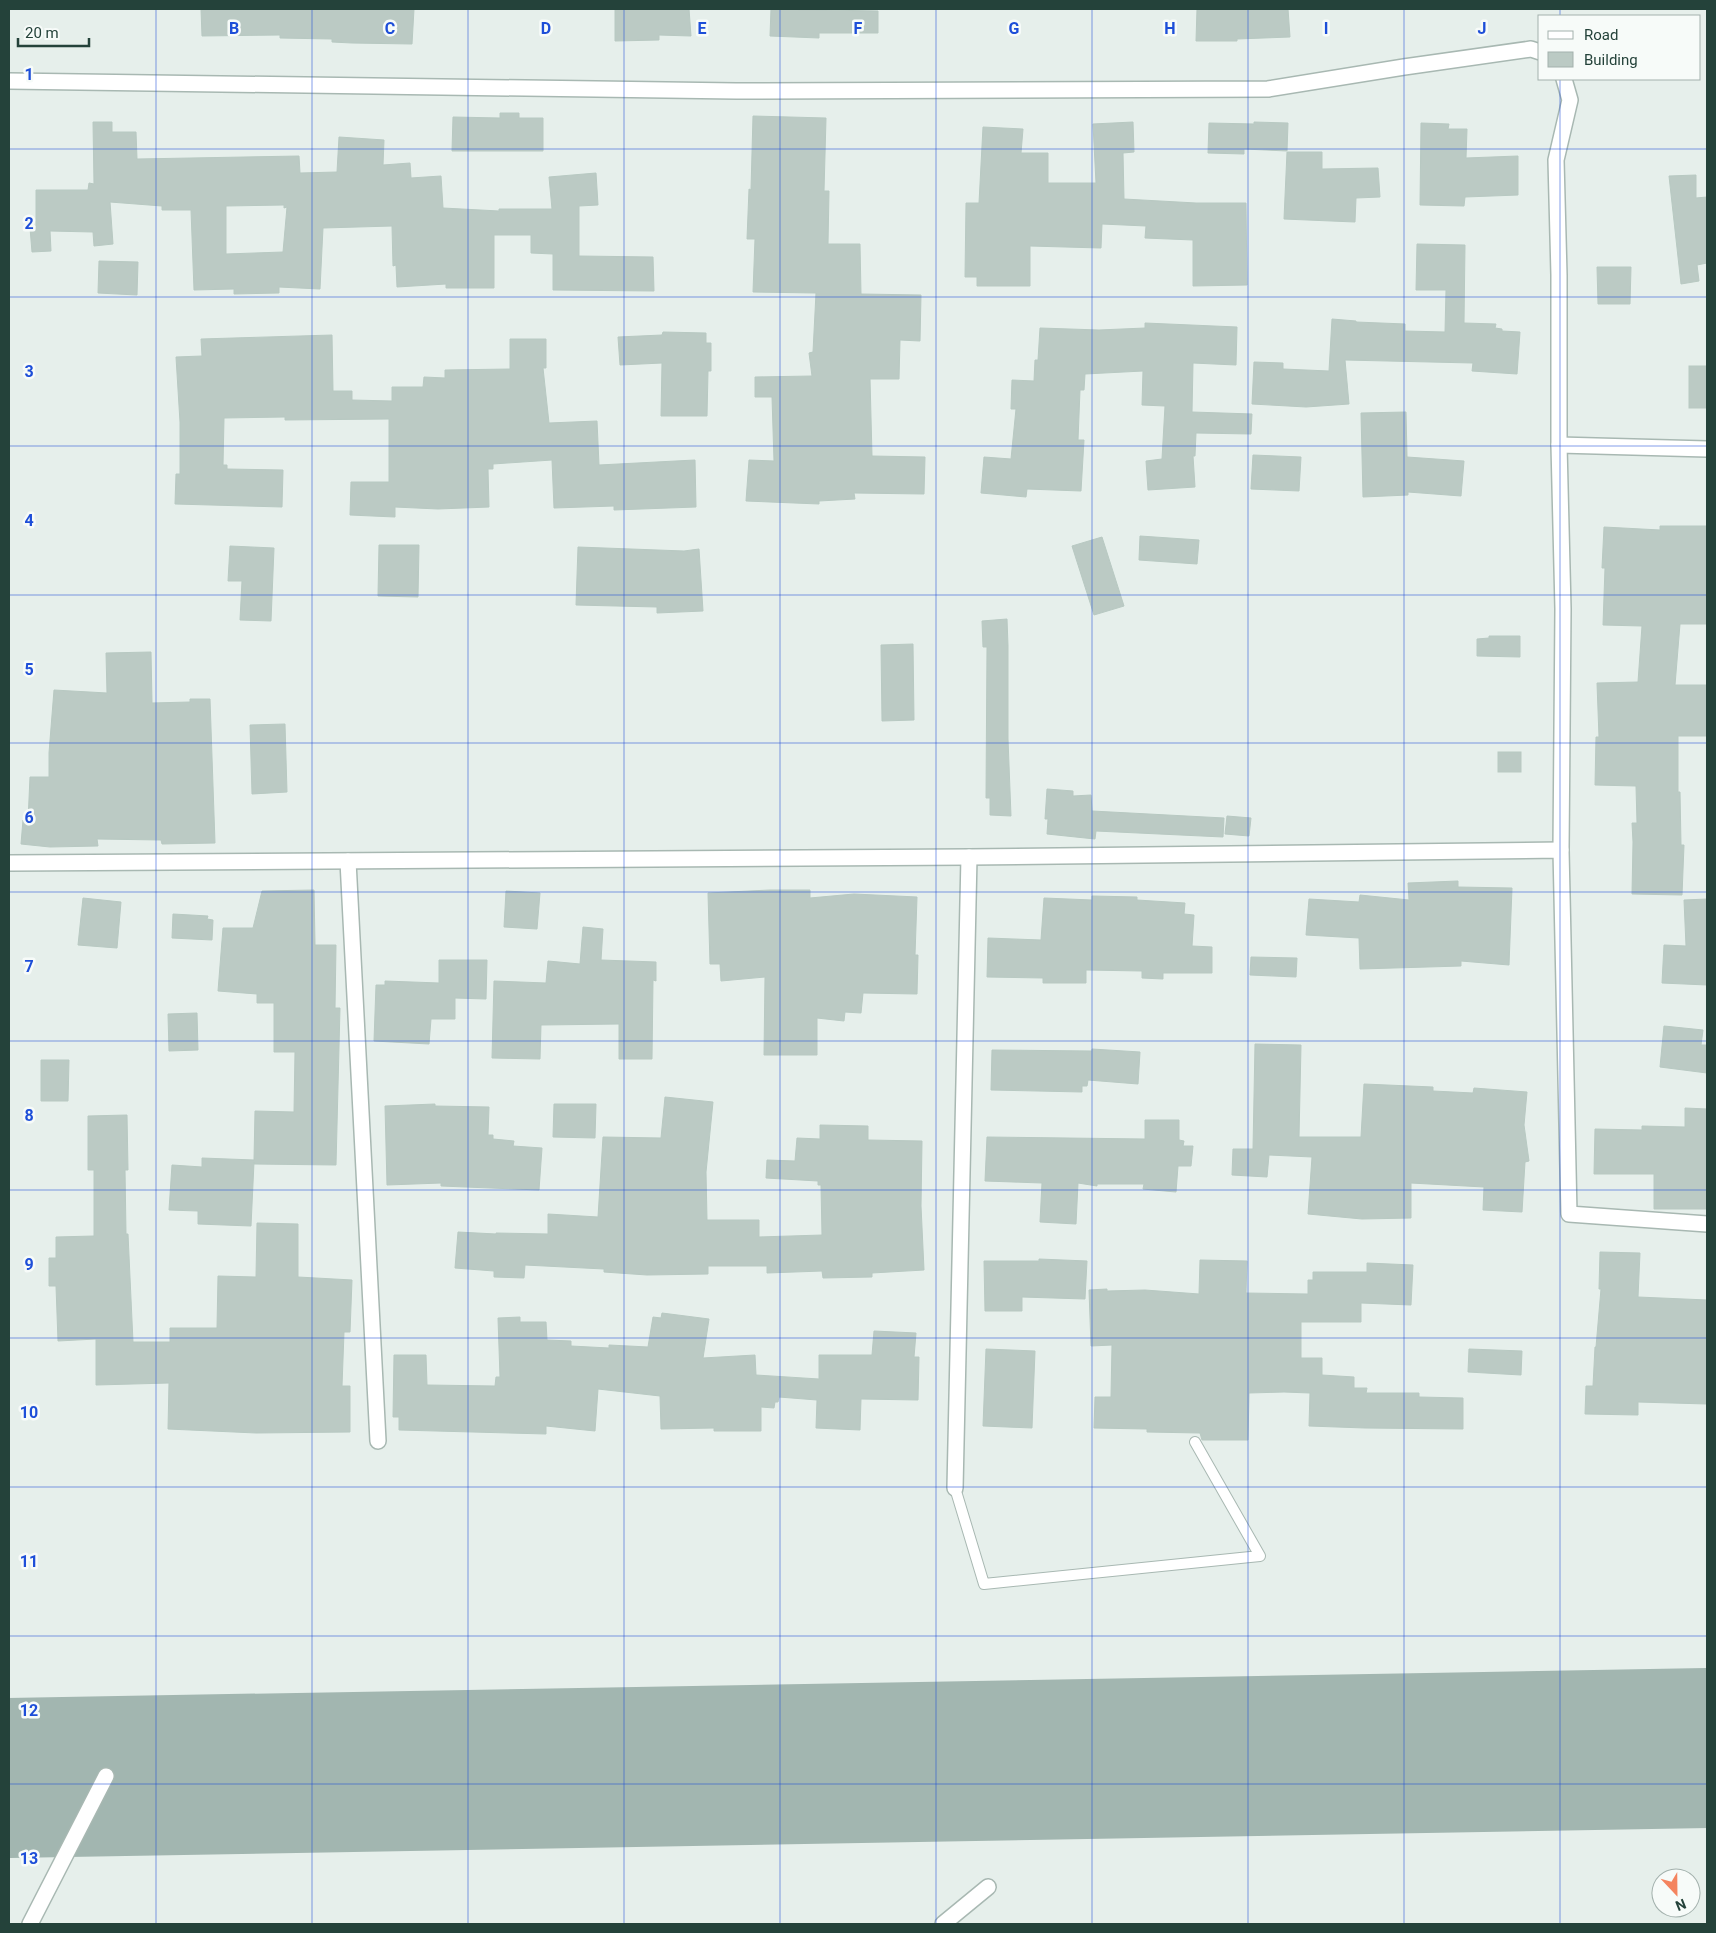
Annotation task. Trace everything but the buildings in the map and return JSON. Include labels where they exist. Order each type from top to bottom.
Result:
[{"type":"street","points":[[9,81],[736,91],[1268,89],[1404,66],[1521,50],[1531,49],[1538,51]]},
{"type":"street","points":[[1564,80],[1570,100],[1556,160],[1563,609],[1561,850],[1569,1214],[1707,1224]]},
{"type":"street","points":[[1559,445],[1707,449]]},
{"type":"street","points":[[9,863],[969,857],[1561,850]]},
{"type":"street","points":[[955,1488],[969,857]]},
{"type":"street","points":[[348,861],[378,1441]]},
{"type":"street","points":[[30,1924],[106,1776]]},
{"type":"street","points":[[943,1924],[988,1887]]},
{"type":"lane","points":[[955,1488],[984,1584],[1260,1556],[1195,1442]]},
{"type":"runway","points":[[9,1778],[1707,1748]]}]
